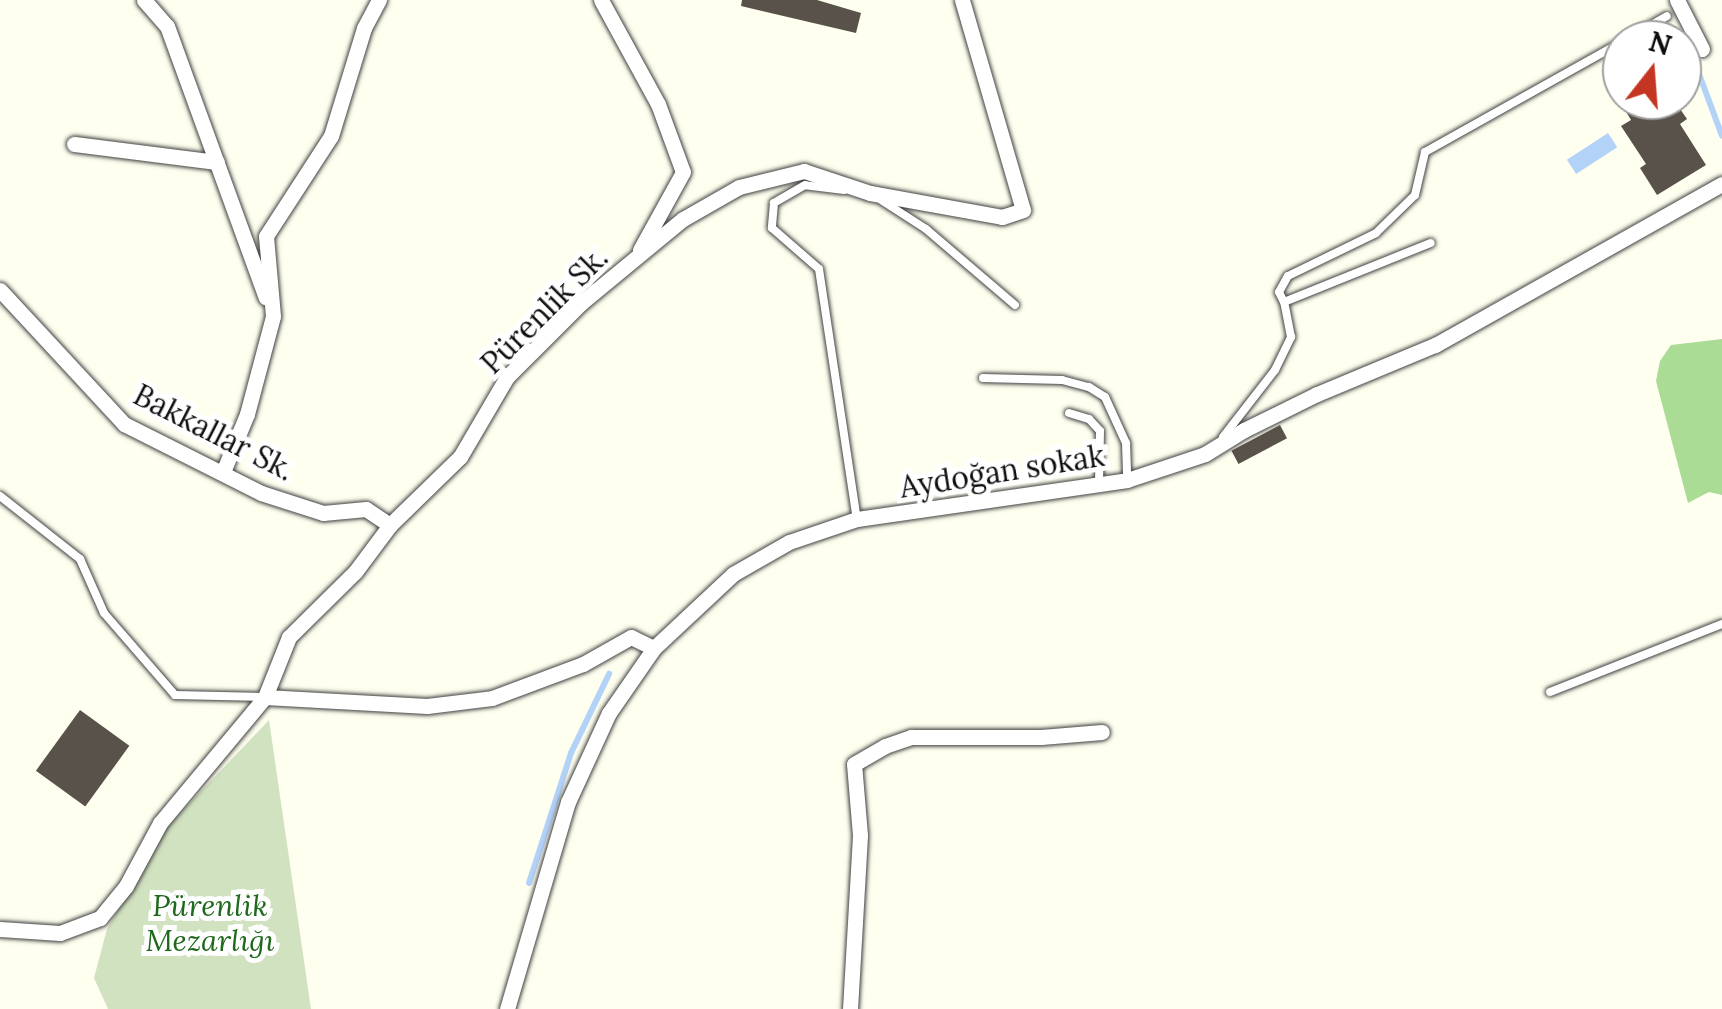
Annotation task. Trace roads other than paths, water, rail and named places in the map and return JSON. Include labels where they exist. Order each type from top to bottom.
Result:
[{"type":"street","points":[[144,0],[168,26],[273,316]]},
{"type":"street","points":[[223,472],[247,414],[273,316],[266,236],[331,136],[364,28],[379,0]]},
{"type":"street","points":[[601,0],[658,104],[683,172],[636,258]]},
{"type":"street","name":"Pürenlik Sk.","points":[[0,929],[60,933],[100,918],[126,886],[160,823],[265,697],[289,637],[354,572],[390,524],[460,457],[507,377],[581,304],[683,219],[739,187],[804,171],[870,194],[1002,217],[1023,210],[962,0]]},
{"type":"street","points":[[74,144],[217,162]]},
{"type":"street","name":"Aydoğan sokak","points":[[508,1009],[568,802],[609,713],[654,648],[732,574],[789,542],[857,519],[1126,480],[1205,454],[1317,394],[1435,345],[1722,184]]},
{"type":"street","name":"Bakkallar Sk.","points":[[0,290],[124,424],[261,493],[323,513],[366,510],[390,524]]},
{"type":"street","points":[[265,697],[428,706],[492,698],[583,664],[630,638],[654,648]]},
{"type":"street","points":[[850,1009],[860,836],[854,764],[911,737],[1041,738],[1102,732]]},
{"type":"lane","points":[[1660,20],[1667,16]]},
{"type":"lane","points":[[1205,454],[1242,418],[1276,370],[1292,337],[1280,292],[1288,276],[1376,233],[1415,195],[1425,152],[1602,53]]},
{"type":"lane","points":[[857,519],[819,269],[772,228],[774,202],[805,186],[870,194],[926,229],[1015,305]]},
{"type":"lane","points":[[1284,302],[1431,243]]},
{"type":"lane","points":[[983,378],[1062,380],[1089,387],[1105,397],[1126,442],[1126,480]]},
{"type":"lane","points":[[1068,413],[1089,419],[1100,431],[1098,484]]},
{"type":"lane","points":[[0,496],[80,559],[104,613],[175,695],[265,697]]},
{"type":"lane","points":[[1550,692],[1722,624]]},
{"type":"water","points":[[1608,133],[1617,147],[1576,174],[1567,160]]},
{"type":"waterway","points":[[1702,82],[1722,136]]},
{"type":"waterway","points":[[529,883],[571,753],[609,674]]},
{"type":"park label","name":"Pürenlik Mezarlığı","points":[[210,922]]}]
